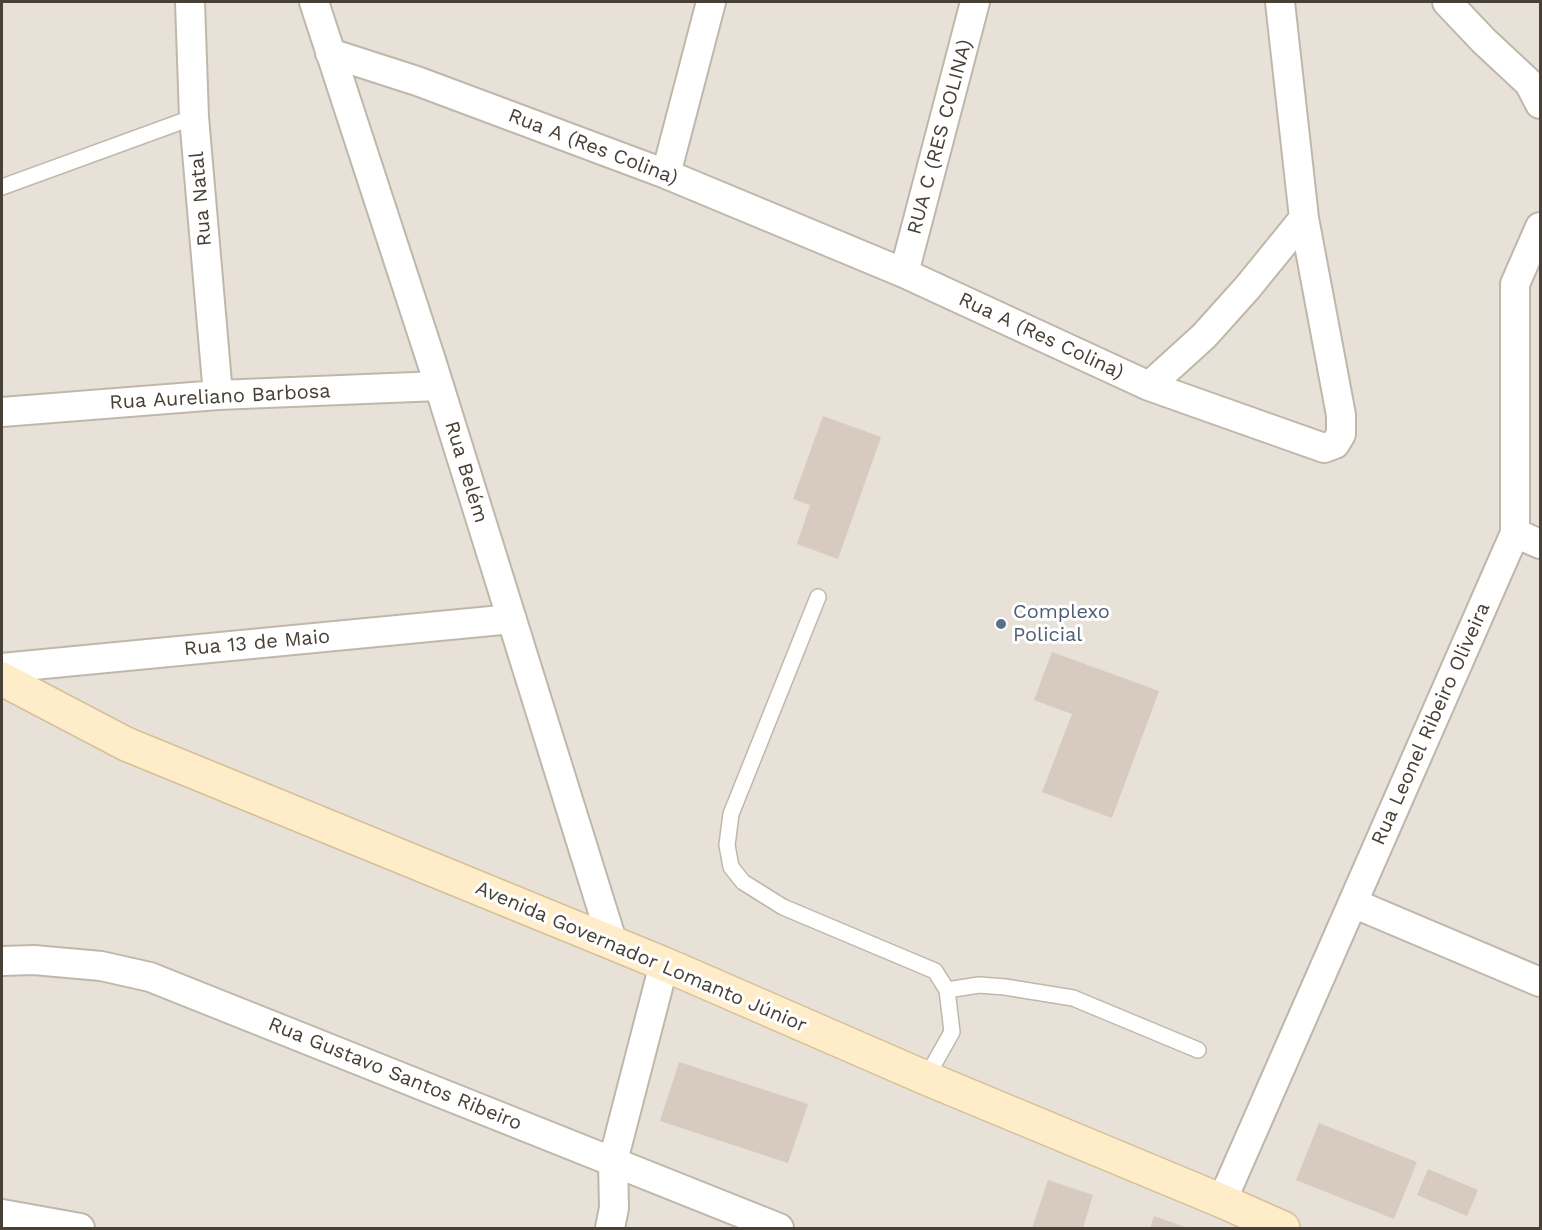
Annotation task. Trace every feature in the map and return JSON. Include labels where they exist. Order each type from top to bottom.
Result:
[{"type":"main road","name":"Avenida Governador Lomanto Júnior","points":[[2,679],[126,744],[664,964],[926,1078],[1283,1228]]},
{"type":"street","name":"Rua Natal","points":[[190,2],[194,117],[218,395]]},
{"type":"street","name":"Rua Belém","points":[[314,2],[439,386],[613,944]]},
{"type":"street","points":[[666,174],[711,2]]},
{"type":"street","name":"RUA C (RES COLINA)","points":[[904,273],[975,2]]},
{"type":"street","name":"Rua A (Res Colina)","points":[[330,53],[417,81],[666,174],[904,273],[1149,386],[1324,448],[1335,444],[1341,434],[1341,415],[1304,218],[1280,2]]},
{"type":"street","points":[[1451,2],[1484,41],[1529,83],[1540,104]]},
{"type":"street","points":[[1149,386],[1204,336],[1248,287],[1304,218]]},
{"type":"street","name":"Rua Leonel Ribeiro Oliveira","points":[[1222,1201],[1515,532],[1515,285],[1540,227]]},
{"type":"street","name":"Rua Aureliano Barbosa","points":[[2,412],[218,395],[439,386]]},
{"type":"street","points":[[1515,532],[1540,543]]},
{"type":"street","name":"Rua 13 de Maio","points":[[2,668],[512,619]]},
{"type":"street","points":[[1353,903],[1540,982]]},
{"type":"street","name":"Rua Gustavo Santos Ribeiro","points":[[2,961],[34,960],[101,966],[150,976],[779,1228]]},
{"type":"street","points":[[616,1222],[613,1161],[664,964]]},
{"type":"street","points":[[2,1214],[80,1228]]},
{"type":"lane","points":[[2,187],[194,117]]},
{"type":"lane","points":[[818,597],[731,814],[727,845],[731,867],[743,882],[783,907],[935,971],[947,990],[952,1032],[926,1078]]},
{"type":"lane","points":[[947,990],[979,985],[1073,998],[1198,1050]]},
{"type":"shaded area","points":[[2,2],[1540,2],[1540,1228],[2,1228]]},
{"type":"building","points":[[823,416],[881,437],[838,559],[797,544],[810,505],[793,499]]},
{"type":"building","points":[[1052,652],[1159,691],[1112,818],[1042,792],[1072,714],[1034,700]]},
{"type":"building","points":[[679,1062],[808,1104],[788,1163],[660,1121]]},
{"type":"building","points":[[1319,1123],[1417,1162],[1394,1219],[1296,1180]]},
{"type":"building","points":[[1428,1169],[1478,1190],[1467,1216],[1417,1195]]},
{"type":"building","points":[[1048,1180],[1093,1195],[1083,1228],[1032,1228]]},
{"type":"building","points":[[1154,1216],[1188,1228],[1150,1228]]},
{"type":"place","name":"Complexo Policial","points":[[1001,624]]}]
